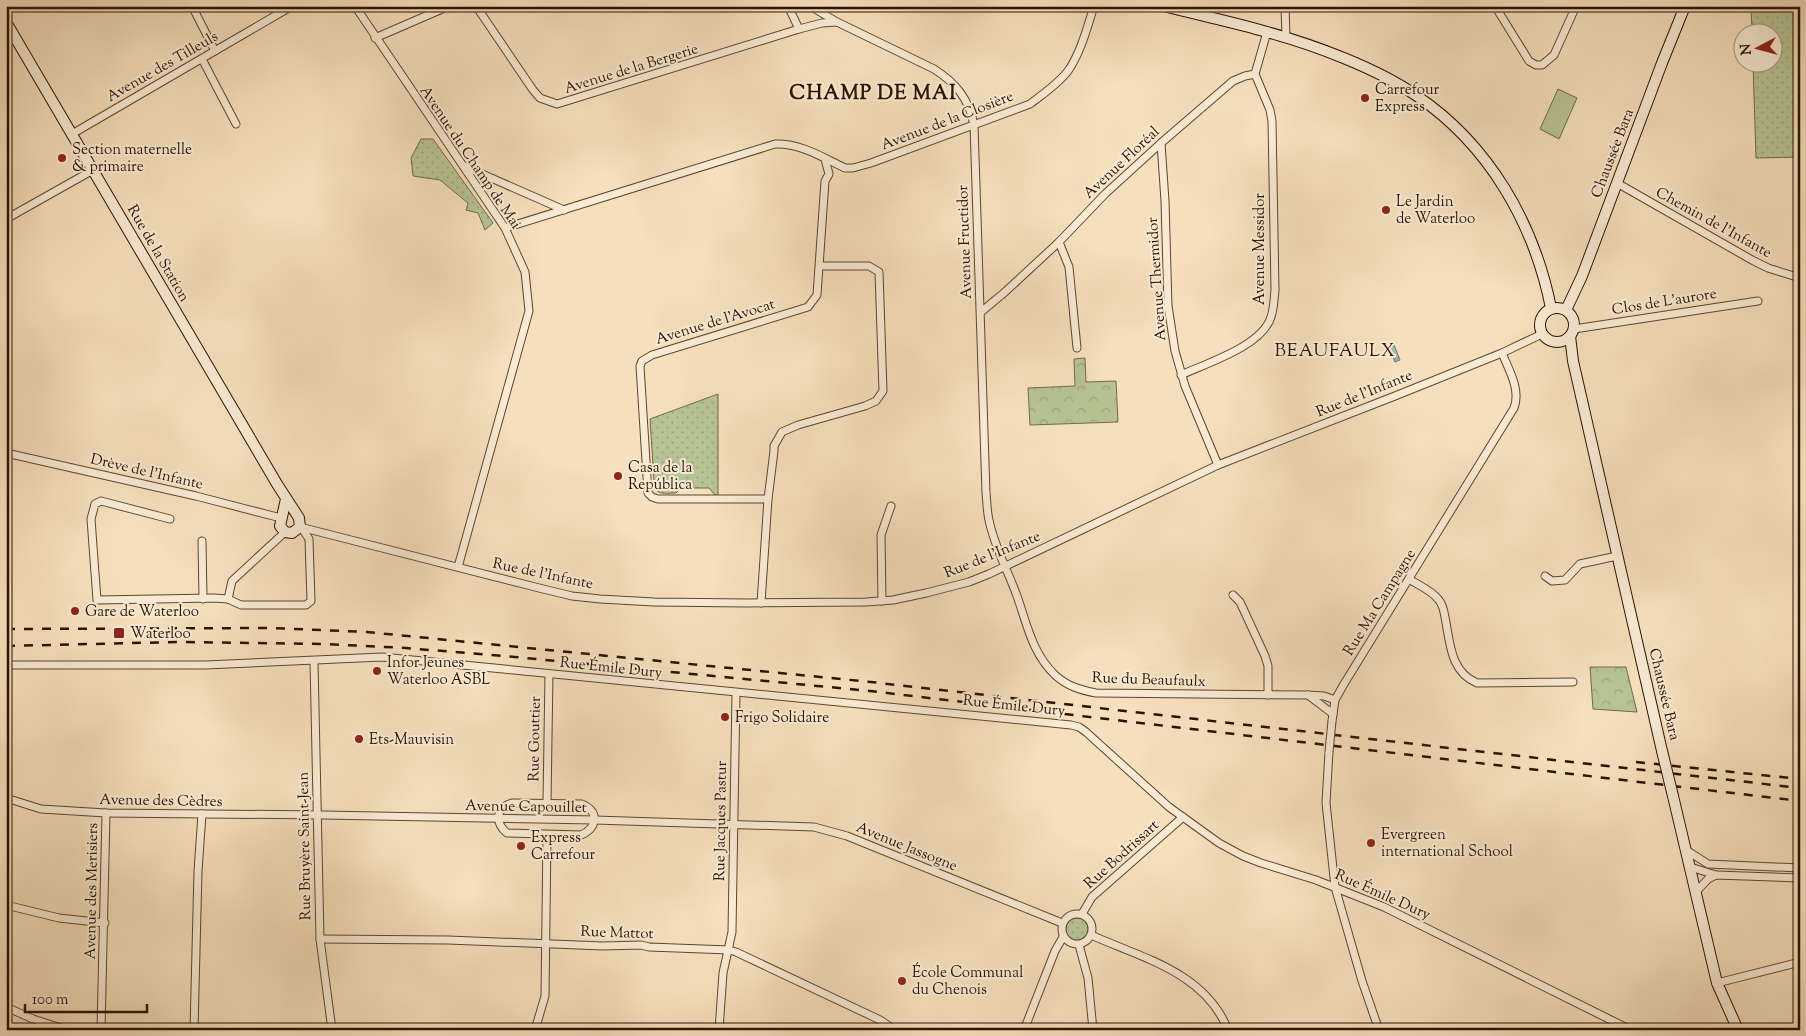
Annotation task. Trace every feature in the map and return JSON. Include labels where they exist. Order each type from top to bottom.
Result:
[{"type":"main road","points":[[1164,6],[1267,32],[1363,67],[1416,95],[1441,113],[1483,157],[1509,193],[1537,256],[1551,308]]},
{"type":"main road","name":"Chaussée Bara","points":[[1566,310],[1582,276],[1685,6]]},
{"type":"main road","name":"Rue de la Station","points":[[6,22],[296,514]]},
{"type":"main road","points":[[1551,308],[1566,310],[1573,318],[1572,332],[1565,340],[1558,342],[1547,339],[1542,334],[1540,322],[1542,316],[1551,308]]},
{"type":"main road","name":"Chaussée Bara","points":[[1572,332],[1573,361],[1695,893],[1717,983],[1738,1030]]},
{"type":"main road","name":"Chaussée Bara","points":[[1558,342],[1573,361]]},
{"type":"main road","points":[[281,518],[288,513],[296,514],[299,518],[300,527],[292,534],[285,532],[280,526],[281,518],[286,499]]},
{"type":"street","points":[[192,6],[215,51]]},
{"type":"street","name":"Avenue des Tilleuls","points":[[72,134],[292,6]]},
{"type":"street","name":"Avenue du Champ de Mai","points":[[355,6],[504,228],[525,272],[529,311],[458,567]]},
{"type":"street","points":[[375,38],[449,6]]},
{"type":"street","name":"Avenue de la Bergerie","points":[[476,6],[533,90],[540,98],[558,104],[822,23],[837,22]]},
{"type":"street","points":[[788,6],[799,30]]},
{"type":"street","name":"Avenue Fructidor","points":[[810,6],[837,22],[947,77],[958,88],[972,112],[974,124],[987,510],[992,532],[1005,566]]},
{"type":"street","name":"Avenue de la Closière","points":[[829,174],[845,168],[862,166],[1030,104],[1049,90],[1068,72],[1080,48],[1094,6]]},
{"type":"street","points":[[1285,6],[1286,38]]},
{"type":"street","points":[[1495,6],[1530,60],[1542,65],[1554,55],[1576,6]]},
{"type":"street","points":[[1255,74],[1267,32]]},
{"type":"street","points":[[202,59],[236,124]]},
{"type":"street","name":"Avenue Floréal","points":[[980,312],[1060,242],[1105,194],[1161,143],[1233,82],[1245,76],[1255,74]]},
{"type":"street","name":"Avenue Messidor","points":[[1182,375],[1245,346],[1264,330],[1271,318],[1274,305],[1272,121],[1270,110],[1255,74]]},
{"type":"street","name":"Avenue Thermidor","points":[[1161,143],[1165,201],[1168,306],[1175,351],[1182,375],[1218,465]]},
{"type":"street","points":[[504,228],[775,144],[801,147],[845,168]]},
{"type":"street","name":"Avenue de l'Avocat","points":[[768,499],[658,499],[652,497],[648,492],[640,366],[642,361],[652,355],[808,307],[817,295],[825,181],[829,174],[825,159]]},
{"type":"street","points":[[463,166],[564,210]]},
{"type":"street","points":[[6,219],[93,170]]},
{"type":"street","name":"Chemin de l'Infante","points":[[1617,183],[1752,260],[1768,268],[1800,278]]},
{"type":"street","points":[[1060,242],[1069,268],[1077,348]]},
{"type":"street","points":[[761,603],[768,499],[774,446],[782,432],[798,425],[865,406],[876,400],[883,391],[880,272],[869,266],[820,266]]},
{"type":"street","name":"Clos de L'aurore","points":[[1572,332],[1758,301]]},
{"type":"street","name":"Rue de l'Infante","points":[[300,527],[581,597],[654,602],[838,604],[882,601],[962,584],[1005,566],[1218,465],[1502,353],[1542,334]]},
{"type":"street","name":"Rue Ma Campagne","points":[[1380,1030],[1362,981],[1335,887],[1326,803],[1335,700],[1514,408],[1517,392],[1502,353]]},
{"type":"street","name":"Drève de l'Infante","points":[[6,452],[196,496],[281,518]]},
{"type":"street","points":[[170,519],[101,501],[95,504],[91,519],[97,600],[228,599],[241,605],[306,605],[311,602],[309,539],[300,527]]},
{"type":"street","points":[[882,601],[881,535],[891,506]]},
{"type":"street","points":[[228,599],[232,582],[285,532]]},
{"type":"street","points":[[202,541],[203,599]]},
{"type":"street","points":[[1545,576],[1552,581],[1565,580],[1580,564],[1617,556]]},
{"type":"street","name":"Rue du Beaufaulx","points":[[1005,566],[1035,649],[1055,675],[1073,687],[1096,693],[1307,695],[1324,696],[1335,700]]},
{"type":"street","points":[[1409,579],[1439,600],[1444,611],[1455,663],[1461,674],[1466,678],[1477,683],[1573,682]]},
{"type":"street","points":[[1233,595],[1240,602],[1265,656],[1268,666],[1268,695]]},
{"type":"street","name":"Rue Émile Dury","points":[[6,664],[206,666],[382,658],[1070,724],[1086,732],[1162,801],[1220,843],[1244,856],[1384,906],[1632,1030]]},
{"type":"street","name":"Rue Bruyère Saint-Jean","points":[[314,662],[320,939],[332,1030]]},
{"type":"street","name":"Rue Gouttier","points":[[547,803],[549,674]]},
{"type":"street","name":"Rue Jacques Pastur","points":[[719,1030],[723,973],[732,932],[736,693]]},
{"type":"street","points":[[1307,695],[1333,718]]},
{"type":"street","name":"Avenue des Cèdres","points":[[6,798],[40,809],[106,813],[317,815]]},
{"type":"street","points":[[512,803],[547,803],[582,804],[588,807],[592,812],[593,826],[581,836],[507,833],[500,828],[498,819],[500,811],[504,806],[512,803]]},
{"type":"street","name":"Avenue des Merisiers","points":[[101,1030],[105,923],[106,813]]},
{"type":"street","points":[[194,1030],[198,871],[202,814]]},
{"type":"street","name":"Avenue Capouillet","points":[[317,815],[734,824]]},
{"type":"street","name":"Rue Bodrissart","points":[[1082,914],[1092,897],[1182,817]]},
{"type":"street","name":"Avenue Jassogne","points":[[734,824],[799,826],[831,832],[1062,923]]},
{"type":"street","points":[[536,1030],[545,996],[547,835]]},
{"type":"street","points":[[1686,850],[1708,864],[1800,868]]},
{"type":"street","points":[[1690,867],[1716,875],[1800,878]]},
{"type":"street","points":[[1695,893],[1708,879],[1716,875]]},
{"type":"street","points":[[6,905],[59,918],[105,923]]},
{"type":"street","points":[[1077,913],[1082,914],[1092,924],[1091,935],[1080,945],[1070,943],[1063,937],[1062,923],[1068,916],[1077,913]]},
{"type":"street","points":[[1091,935],[1185,977],[1212,1002],[1228,1030]]},
{"type":"street","points":[[1024,1030],[1055,951],[1063,937]]},
{"type":"street","name":"Rue Mattot","points":[[320,939],[641,945],[649,947],[729,950],[880,1020],[895,1030]]},
{"type":"street","points":[[1080,945],[1088,978],[1093,1030]]},
{"type":"street","points":[[1717,983],[1800,962]]},
{"type":"street","points":[[6,1007],[33,1019],[67,1030]]},
{"type":"green space","points":[[1751,6],[1800,6],[1800,157],[1756,158],[1753,72],[1784,72],[1784,22],[1752,22]]},
{"type":"green space","points":[[1558,89],[1577,98],[1559,139],[1540,129]]},
{"type":"green space","points":[[421,139],[433,139],[493,223],[485,230],[478,213],[466,210],[468,203],[440,180],[413,176],[411,158]]},
{"type":"green space","points":[[1085,358],[1086,382],[1116,381],[1118,422],[1030,425],[1028,388],[1075,386],[1074,359]]},
{"type":"green space","points":[[718,394],[718,495],[715,495],[709,488],[681,488],[676,493],[659,492],[652,484],[654,481],[650,419]]},
{"type":"green space","points":[[1590,667],[1626,667],[1637,712],[1593,709]]},
{"type":"green space","points":[[1077,917],[1085,921],[1089,929],[1085,937],[1077,941],[1069,937],[1065,929],[1069,921]]},
{"type":"water","points":[[1394,345],[1400,360],[1395,362],[1389,347]]},
{"type":"railway","points":[[6,629],[271,628],[367,632],[871,682],[1800,788]]},
{"type":"railway","points":[[6,646],[178,642],[324,644],[406,648],[515,657],[870,691],[1800,801]]},
{"type":"railway","points":[[1636,762],[1800,779]]},
{"type":"place","name":"Carrefour Express","points":[[1365,98]]},
{"type":"place","name":"Section maternelle & primaire","points":[[62,158]]},
{"type":"place","name":"Le Jardin de Waterloo","points":[[1386,210]]},
{"type":"place","name":"Casa de la República","points":[[618,476]]},
{"type":"place","name":"Gare de Waterloo","points":[[75,611]]},
{"type":"place","name":"Waterloo","points":[[119,633]]},
{"type":"place","name":"Infor Jeunes Waterloo ASBL","points":[[377,671]]},
{"type":"place","name":"Frigo Solidaire","points":[[725,717]]},
{"type":"place","name":"Ets-Mauvisin","points":[[359,739]]},
{"type":"place","name":"Evergreen international School","points":[[1371,843]]},
{"type":"place","name":"Express Carrefour","points":[[521,846]]},
{"type":"place","name":"École Communal du Chenois","points":[[902,981]]},
{"type":"district","name":"CHAMP DE MAI","points":[[873,92]]},
{"type":"district","name":"BEAUFAULX","points":[[1335,350]]}]
